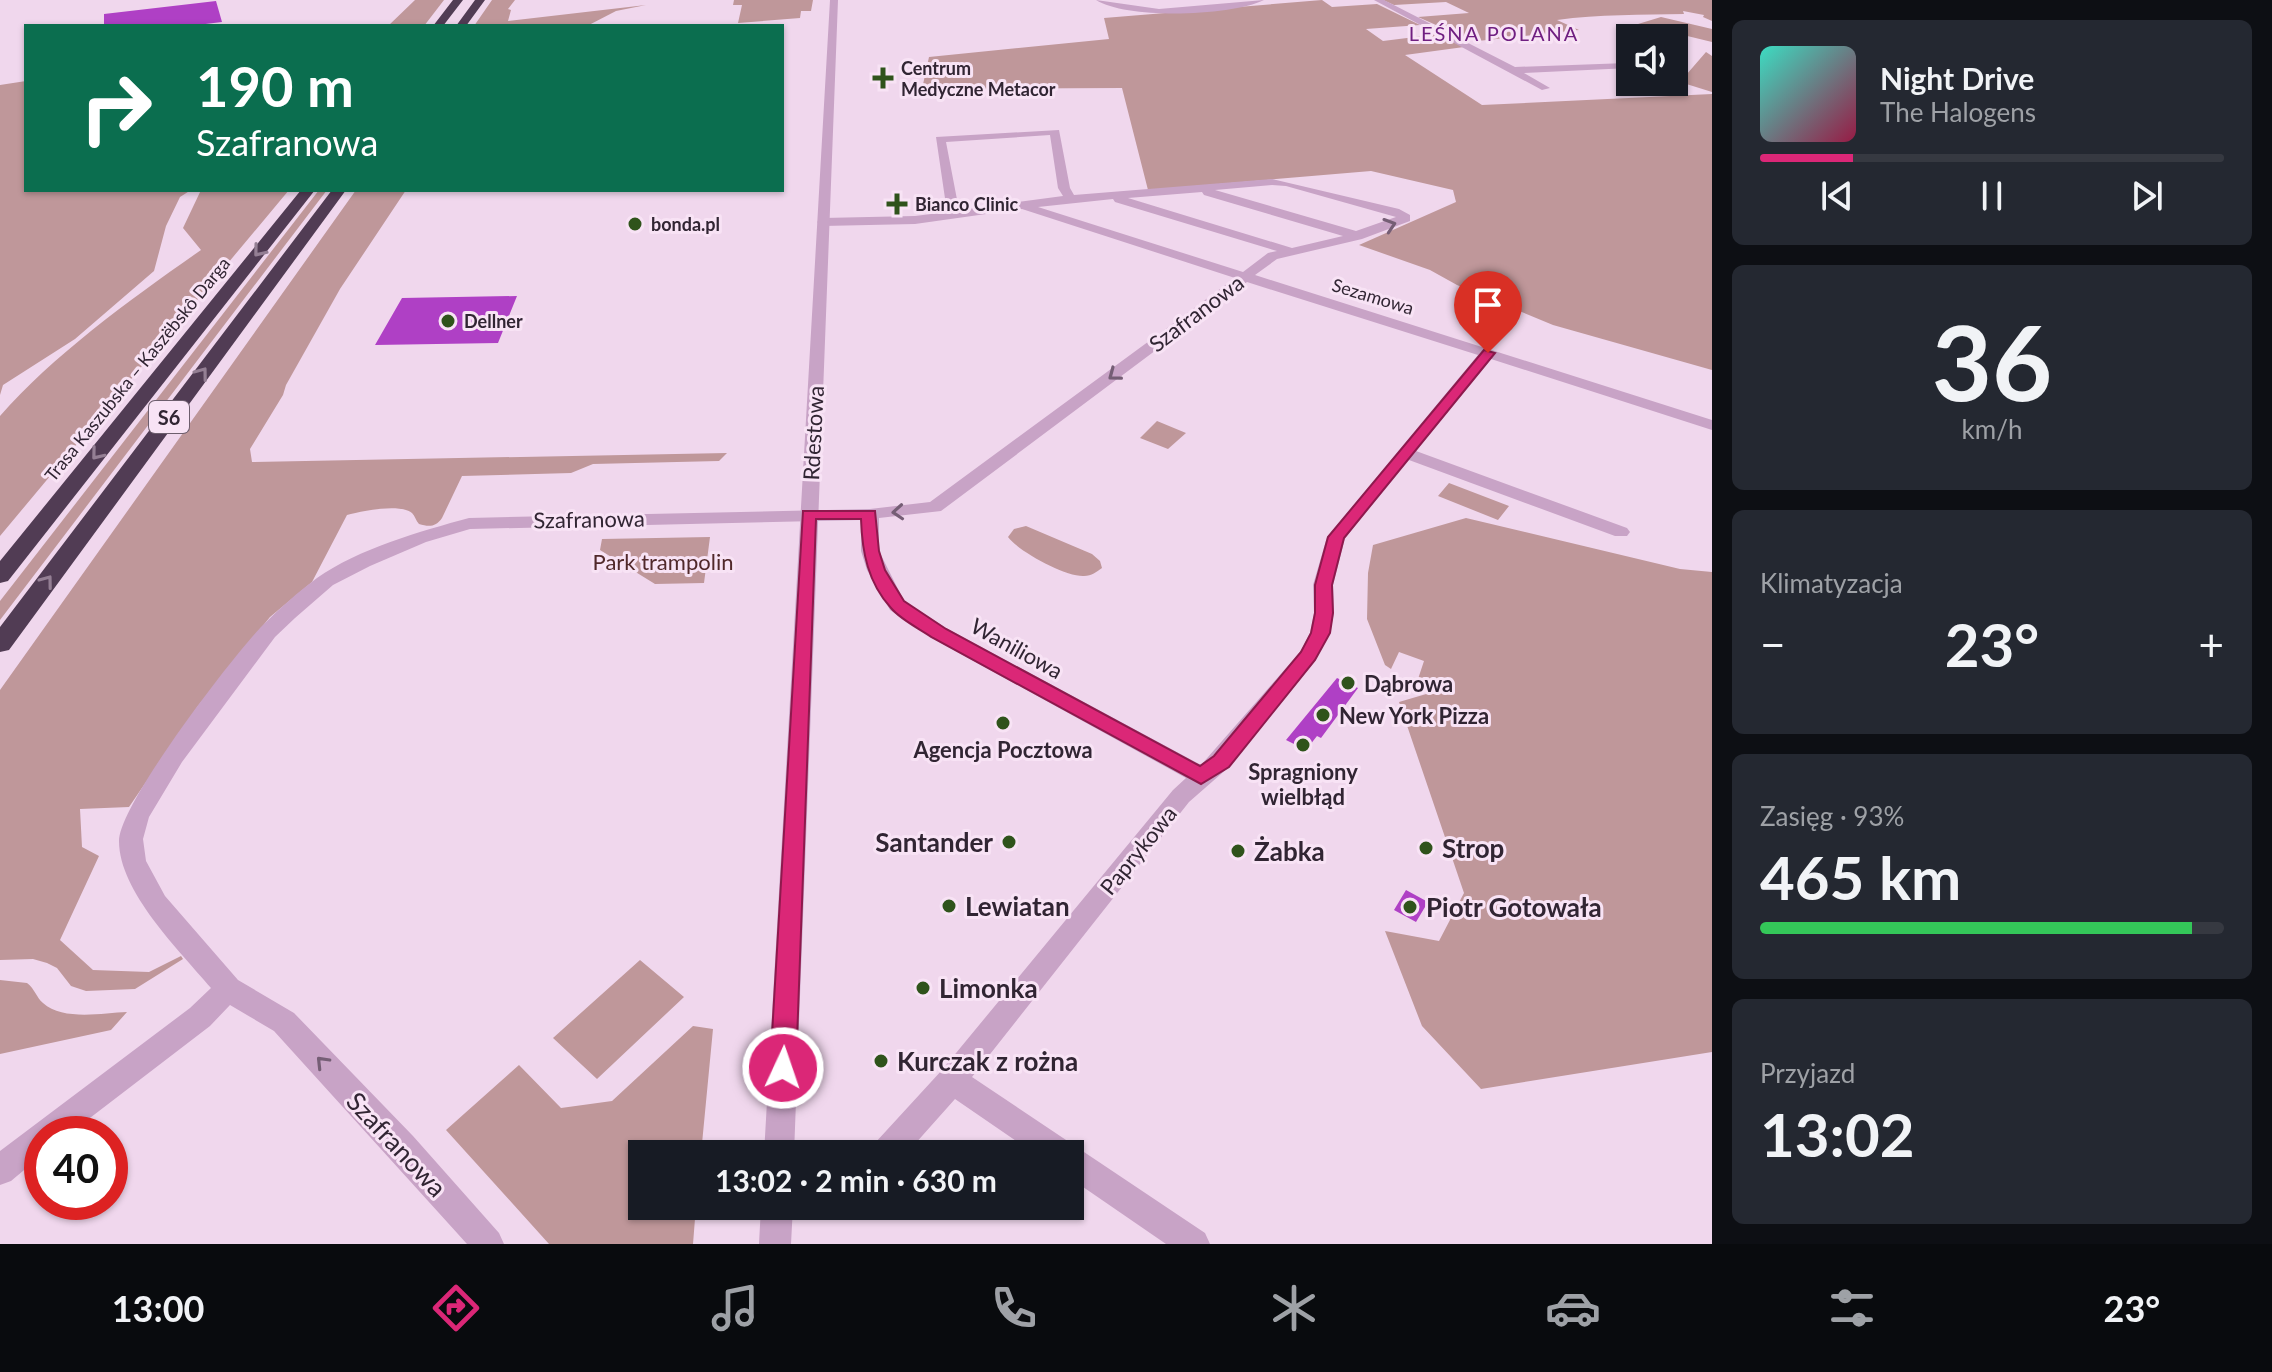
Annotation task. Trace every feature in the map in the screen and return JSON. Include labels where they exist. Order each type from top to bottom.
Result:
[{"type":"highway","points":[[440,24],[458,0]]},
{"type":"highway","points":[[462,24],[480,0]]},
{"type":"highway","name":"Trasa Kaszubska – Kaszëbskô Darga","points":[[0,576],[306,192]]},
{"type":"highway","name":"S6","points":[[0,644],[338,192]]},
{"type":"street","name":"Rdestowa","points":[[780,1140],[834,0]]},
{"type":"street","points":[[1100,0],[1121,7],[1157,10],[1260,0]]},
{"type":"street","points":[[1378,0],[1545,88]]},
{"type":"street","points":[[1515,70],[1616,66]]},
{"type":"street","points":[[954,215],[940,139],[1055,132],[1064,188],[1071,199]]},
{"type":"street","name":"Szafranowa","points":[[488,1244],[284,1022],[228,989],[156,904],[134,862],[131,839],[138,815],[174,756],[268,632],[311,592],[344,571],[391,549],[469,524],[921,511],[949,499],[1273,256],[1287,250],[1358,236],[1406,218],[1395,212],[1279,182],[1071,199],[915,220],[823,222]]},
{"type":"street","name":"Szafranowa","points":[[1193,188],[1358,236]]},
{"type":"street","name":"Szafranowa","points":[[1108,196],[1287,250]]},
{"type":"street","name":"Sezamowa","points":[[1022,205],[1712,425]]},
{"type":"street","name":"Paprykowa","points":[[898,1140],[952,1080],[1181,796],[1221,761],[1308,656],[1320,633],[1324,613],[1323,585],[1333,542],[1488,353]]},
{"type":"street","points":[[1405,453],[1621,532]]},
{"type":"street","name":"Waniliowa","points":[[870,514],[870,551],[897,605],[939,633],[1201,776]]},
{"type":"street","points":[[69,1116],[200,1017],[228,989]]},
{"type":"street","points":[[952,1080],[1040,1140]]},
{"type":"street","points":[[0,1170],[24,1151]]},
{"type":"street","points":[[1084,1169],[1194,1244]]},
{"type":"street","points":[[775,1244],[776,1220]]},
{"type":"green space","points":[[415,0],[444,0],[426,24],[390,24]]},
{"type":"green space","points":[[492,0],[515,0],[508,9],[511,10],[508,21],[646,5],[616,11],[591,24],[475,24]]},
{"type":"green space","points":[[734,0],[813,0],[811,11],[801,11],[800,18],[738,23],[742,5],[733,5]]},
{"type":"green space","points":[[1322,0],[1332,7],[1377,4],[1420,25],[1366,29],[1383,41],[1439,34],[1464,47],[1405,55],[1482,105],[1712,94],[1712,370],[1553,325],[1457,285],[1430,270],[1359,245],[1456,202],[1453,190],[1371,171],[1148,190],[1122,88],[922,89],[929,57],[1109,39],[1104,18]]},
{"type":"green space","points":[[1383,0],[1712,0],[1712,21],[1704,15],[1683,11],[1684,14],[1589,17],[1557,20],[1579,30],[1478,41],[1418,17],[1469,13],[1446,2],[1394,5]]},
{"type":"green space","points":[[1661,17],[1712,29],[1712,42],[1688,36],[1688,24],[1638,24]]},
{"type":"green space","points":[[1706,52],[1712,56],[1712,92],[1688,84],[1688,73]]},
{"type":"green space","points":[[24,81],[24,192],[188,192],[180,197],[166,226],[154,271],[75,339],[3,385],[0,395],[0,85]]},
{"type":"green space","points":[[200,192],[287,192],[0,536],[0,416],[69,349],[201,250],[183,228]]},
{"type":"green space","points":[[317,192],[325,192],[0,620],[0,601]]},
{"type":"green space","points":[[355,192],[405,192],[340,289],[250,449],[252,462],[727,453],[719,461],[593,464],[571,473],[462,476],[442,518],[432,526],[419,524],[412,513],[399,509],[347,515],[312,582],[270,617],[198,706],[129,807],[80,809],[82,847],[99,856],[60,940],[93,970],[149,972],[181,956],[183,959],[135,989],[86,991],[71,986],[57,968],[47,963],[33,959],[0,960],[0,690]]},
{"type":"green space","points":[[1157,421],[1186,433],[1168,449],[1140,438]]},
{"type":"green space","points":[[1449,483],[1509,506],[1498,520],[1438,496]]},
{"type":"green space","points":[[1466,518],[1680,569],[1712,572],[1712,1052],[1481,1089],[1422,1026],[1385,931],[1439,941],[1464,893],[1399,702],[1433,692],[1418,679],[1424,661],[1399,652],[1391,669],[1385,665],[1367,619],[1368,573],[1373,545]]},
{"type":"green space","points":[[1026,526],[1092,554],[1100,561],[1102,568],[1084,576],[1043,562],[1022,550],[1008,537],[1014,529]]},
{"type":"green space","name":"Park trampolin","points":[[710,537],[704,583],[655,584],[600,550],[602,539]]},
{"type":"green space","points":[[640,960],[684,997],[597,1079],[553,1038]]},
{"type":"green space","points":[[0,980],[27,983],[43,1003],[61,1012],[83,1015],[127,1012],[111,1030],[0,1054]]},
{"type":"green space","points":[[693,1026],[713,1029],[702,1140],[628,1140],[628,1220],[695,1220],[693,1244],[549,1244],[446,1130],[519,1065],[561,1108],[612,1101]]},
{"type":"building","points":[[216,1],[222,22],[104,24],[104,14]]},
{"type":"building","name":"Dellner","points":[[517,296],[498,343],[375,345],[402,298]]},
{"type":"building","points":[[1337,678],[1358,688],[1321,738],[1317,736],[1306,750],[1286,740]]},
{"type":"building","name":"Piotr Gotowała","points":[[1406,890],[1428,902],[1416,922],[1394,910]]},
{"type":"place","name":"Centrum Medyczne Metacor","points":[[883,78]]},
{"type":"place","name":"Bianco Clinic","points":[[897,204]]},
{"type":"place","name":"bonda.pl","points":[[635,224]]},
{"type":"place","name":"Dellner","points":[[448,321]]},
{"type":"place","name":"Dąbrowa","points":[[1348,683]]},
{"type":"place","name":"New York Pizza","points":[[1323,715]]},
{"type":"place","name":"Agencja Pocztowa","points":[[1003,723]]},
{"type":"place","name":"Spragniony wielbłąd","points":[[1303,745]]},
{"type":"place","name":"Santander","points":[[1009,842]]},
{"type":"place","name":"Strop","points":[[1426,848]]},
{"type":"place","name":"Żabka","points":[[1238,851]]},
{"type":"place","name":"Lewiatan","points":[[949,906]]},
{"type":"place","name":"Piotr Gotowała","points":[[1410,907]]},
{"type":"place","name":"Limonka","points":[[923,988]]},
{"type":"place","name":"Kurczak z rożna","points":[[881,1061]]},
{"type":"district","name":"LEŚNA POLANA","points":[[1494,33]]},
{"type":"route","points":[[783,1068],[808,514],[870,514],[870,551],[897,605],[939,633],[1201,776],[1221,761],[1308,656],[1320,633],[1324,613],[1323,585],[1336,537],[1488,353]]}]
